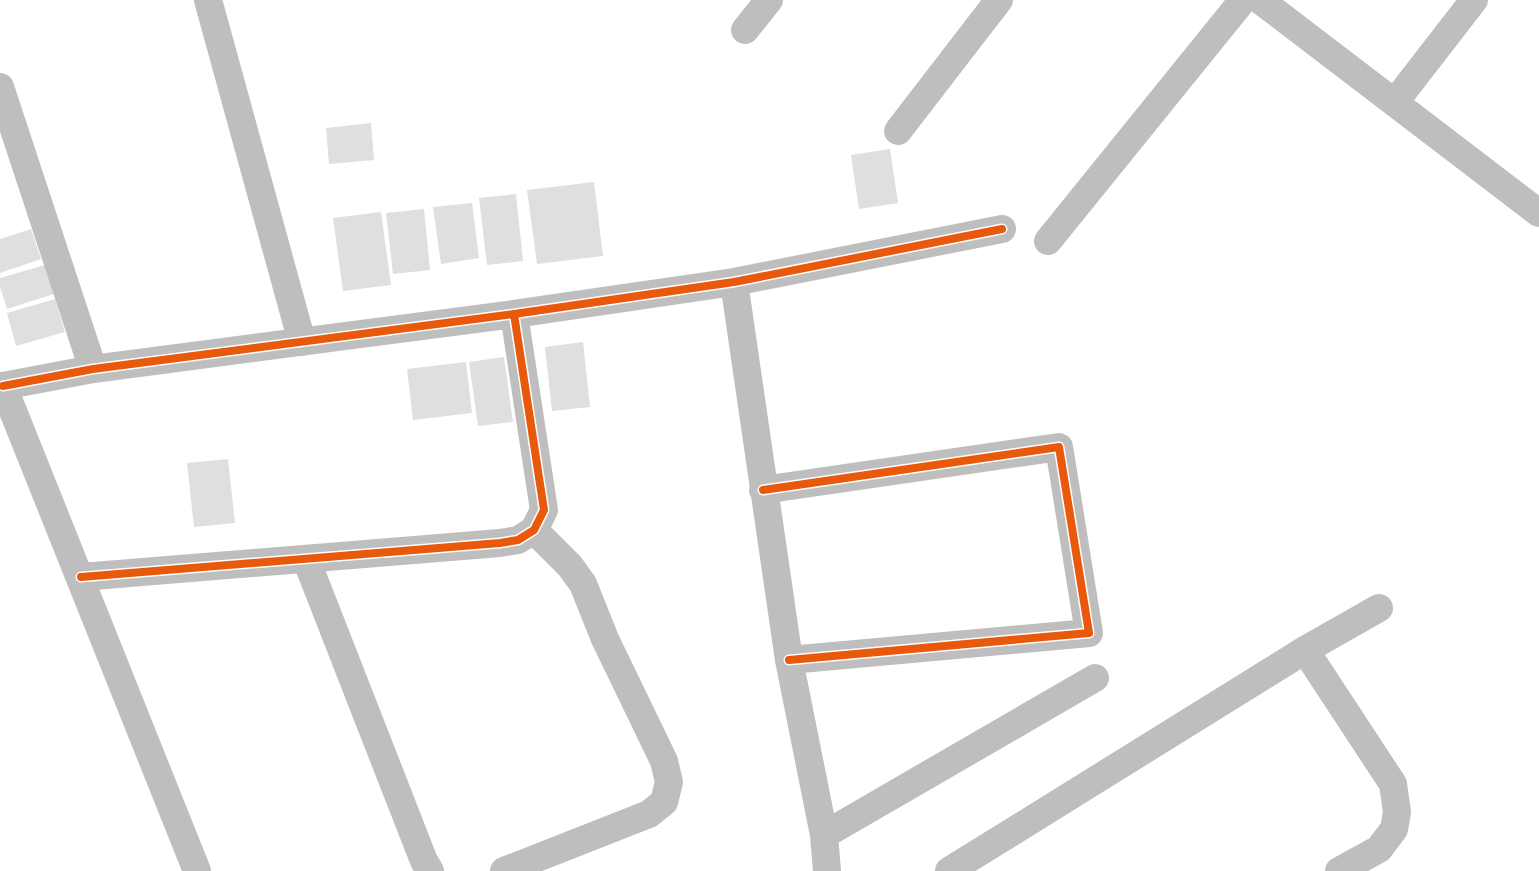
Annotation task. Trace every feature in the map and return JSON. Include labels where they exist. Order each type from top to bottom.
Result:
[{"type":"street","points":[[208,0],[302,342]]},
{"type":"street","points":[[745,30],[769,0]]},
{"type":"street","points":[[898,131],[999,0]]},
{"type":"street","points":[[1048,241],[1242,0]]},
{"type":"street","points":[[1260,0],[1539,212]]},
{"type":"street","points":[[1395,102],[1474,0]]},
{"type":"street","points":[[0,87],[93,369]]},
{"type":"street","points":[[197,871],[81,577],[2,386],[93,369],[514,314],[734,282],[1002,229]]},
{"type":"street","points":[[734,282],[789,660],[824,834],[827,871]]},
{"type":"street","points":[[81,577],[518,540],[534,530],[544,510],[514,314]]},
{"type":"street","points":[[763,490],[1059,447],[1089,633],[789,660]]},
{"type":"street","points":[[504,871],[649,814],[664,802],[669,782],[664,761],[606,639],[583,584],[570,566],[534,530]]},
{"type":"street","points":[[306,558],[424,861],[430,871]]},
{"type":"street","points":[[950,871],[1304,650],[1379,608]]},
{"type":"street","points":[[1304,650],[1392,784],[1397,812],[1394,829],[1379,849],[1339,871]]},
{"type":"street","points":[[824,834],[1095,678]]},
{"type":"building","points":[[371,123],[374,160],[329,164],[326,128]]},
{"type":"building","points":[[890,149],[898,203],[859,209],[851,155]]},
{"type":"building","points":[[594,182],[603,256],[537,264],[527,190]]},
{"type":"building","points":[[516,194],[523,261],[487,265],[479,198]]},
{"type":"building","points":[[472,203],[479,258],[441,264],[433,207]]},
{"type":"building","points":[[424,209],[430,270],[393,274],[386,213]]},
{"type":"building","points":[[381,212],[391,285],[343,291],[333,218]]},
{"type":"building","points":[[31,229],[41,259],[0,273],[0,239]]},
{"type":"building","points":[[45,265],[54,294],[7,309],[0,287],[0,278]]},
{"type":"building","points":[[55,299],[65,332],[16,346],[7,313]]},
{"type":"building","points":[[583,342],[590,407],[552,411],[545,347]]},
{"type":"building","points":[[504,357],[513,422],[478,426],[469,362]]},
{"type":"building","points":[[466,362],[472,413],[413,420],[407,369]]},
{"type":"building","points":[[228,459],[235,523],[194,527],[187,463]]},
{"type":"cycle path","points":[[3,386],[93,369],[514,314],[734,282],[1002,229]]},
{"type":"cycle path","points":[[81,577],[518,540],[534,530],[544,510],[514,314]]},
{"type":"cycle path","points":[[763,490],[1059,447],[1089,633],[789,660]]}]
